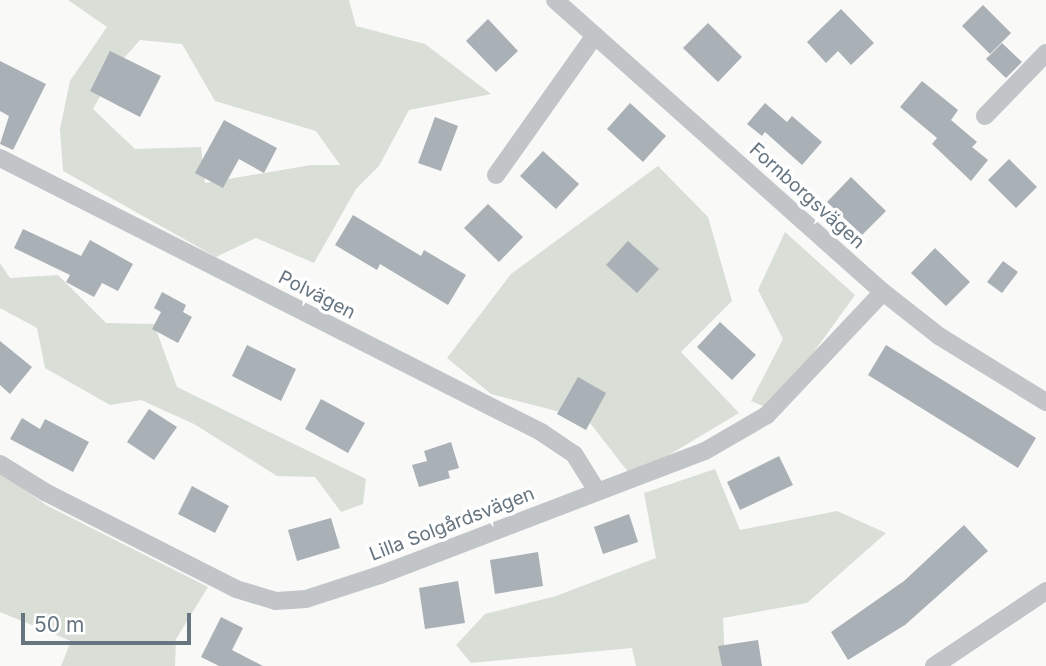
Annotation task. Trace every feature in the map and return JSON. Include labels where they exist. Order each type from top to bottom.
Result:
[{"type":"street","name":"Fornborgsvägen","points":[[555,0],[883,292],[939,336],[1046,402]]},
{"type":"street","points":[[496,175],[595,35]]},
{"type":"street","points":[[985,116],[1046,53]]},
{"type":"street","name":"Polvägen","points":[[0,158],[541,432],[574,454],[597,491]]},
{"type":"street","name":"Lilla Solgårdsvägen","points":[[0,464],[171,557],[236,589],[276,601],[306,599],[380,575],[705,451],[754,425],[883,292]]},
{"type":"street","points":[[934,666],[1046,591]]},
{"type":"shaded area","points":[[68,0],[349,0],[356,26],[425,44],[491,94],[409,110],[379,166],[356,189],[314,263],[256,238],[216,257],[63,171],[60,129],[70,81],[107,27]],"holes":[[[140,40],[182,44],[215,101],[316,131],[340,165],[311,165],[205,183],[201,147],[135,149],[93,109],[117,66]]]},
{"type":"shaded area","points":[[658,166],[708,217],[732,301],[681,352],[739,413],[632,477],[587,419],[491,394],[447,358],[511,274]]},
{"type":"shaded area","points":[[785,232],[855,295],[772,410],[751,401],[783,339],[758,290]]},
{"type":"shaded area","points":[[0,263],[10,278],[58,275],[106,323],[154,324],[177,387],[366,479],[363,504],[341,512],[315,477],[277,476],[194,424],[141,400],[110,405],[45,368],[37,328],[0,308]]},
{"type":"shaded area","points":[[715,469],[740,530],[837,511],[886,533],[807,603],[723,618],[725,666],[636,666],[632,648],[471,663],[456,645],[485,614],[556,596],[656,558],[644,493]]},
{"type":"shaded area","points":[[0,472],[46,505],[208,587],[176,639],[175,666],[61,666],[71,641],[0,612]]},
{"type":"building","points":[[983,5],[1011,33],[990,54],[962,26]]},
{"type":"building","points":[[841,9],[874,43],[851,65],[838,51],[826,63],[807,42]]},
{"type":"building","points":[[488,19],[518,51],[496,72],[466,41]]},
{"type":"building","points":[[708,23],[742,57],[718,82],[683,48]]},
{"type":"building","points":[[1002,43],[1022,62],[1006,78],[986,59]]},
{"type":"building","points":[[110,51],[161,76],[140,117],[90,91]]},
{"type":"building","points":[[0,61],[46,84],[13,150],[0,144],[9,116],[0,111]]},
{"type":"building","points":[[922,81],[958,110],[951,120],[977,142],[972,147],[988,160],[971,181],[932,144],[937,138],[900,107]]},
{"type":"building","points":[[630,103],[666,136],[643,162],[607,129]]},
{"type":"building","points":[[765,103],[787,122],[792,116],[822,142],[802,165],[765,132],[762,136],[747,124]]},
{"type":"building","points":[[435,117],[458,126],[441,171],[418,163]]},
{"type":"building","points":[[224,120],[277,148],[264,173],[239,159],[223,188],[195,173]]},
{"type":"building","points":[[543,151],[579,184],[556,209],[520,176]]},
{"type":"building","points":[[1009,159],[1037,187],[1016,208],[988,180]]},
{"type":"building","points":[[851,177],[886,211],[862,235],[827,202]]},
{"type":"building","points":[[488,204],[523,237],[499,262],[464,228]]},
{"type":"building","points":[[353,215],[421,256],[424,250],[466,275],[448,305],[380,264],[377,270],[335,245]]},
{"type":"building","points":[[23,229],[81,256],[90,240],[133,264],[118,291],[102,283],[94,297],[66,282],[70,275],[14,248]]},
{"type":"building","points":[[628,241],[659,269],[637,293],[606,265]]},
{"type":"building","points":[[935,248],[970,282],[946,306],[911,273]]},
{"type":"building","points":[[1003,261],[1018,272],[1002,293],[987,282]]},
{"type":"building","points":[[162,292],[186,305],[183,312],[192,317],[178,343],[152,329],[161,312],[154,308]]},
{"type":"building","points":[[720,322],[756,355],[732,380],[697,347]]},
{"type":"building","points":[[0,341],[32,367],[10,394],[0,385]]},
{"type":"building","points":[[247,345],[296,369],[281,401],[232,376]]},
{"type":"building","points":[[886,345],[1036,438],[1018,468],[868,375]]},
{"type":"building","points":[[578,377],[606,393],[586,430],[557,414]]},
{"type":"building","points":[[321,399],[365,423],[348,453],[305,429]]},
{"type":"building","points":[[149,409],[177,427],[154,460],[127,442]]},
{"type":"building","points":[[22,418],[40,429],[45,419],[89,442],[73,472],[10,439]]},
{"type":"building","points":[[451,442],[459,468],[448,471],[450,478],[419,487],[412,465],[427,461],[424,451]]},
{"type":"building","points":[[779,456],[793,485],[740,510],[727,482]]},
{"type":"building","points":[[192,486],[229,506],[215,533],[178,514]]},
{"type":"building","points":[[629,514],[638,542],[603,554],[594,527]]},
{"type":"building","points":[[331,518],[340,548],[297,561],[288,530]]},
{"type":"building","points":[[964,525],[988,551],[905,625],[848,660],[831,632],[904,581]]},
{"type":"building","points":[[538,552],[543,586],[495,594],[490,560]]},
{"type":"building","points":[[458,581],[465,623],[425,629],[419,588]]},
{"type":"building","points":[[221,617],[243,628],[232,650],[263,666],[219,666],[201,657]]},
{"type":"building","points":[[758,640],[762,666],[722,666],[718,646]]}]
